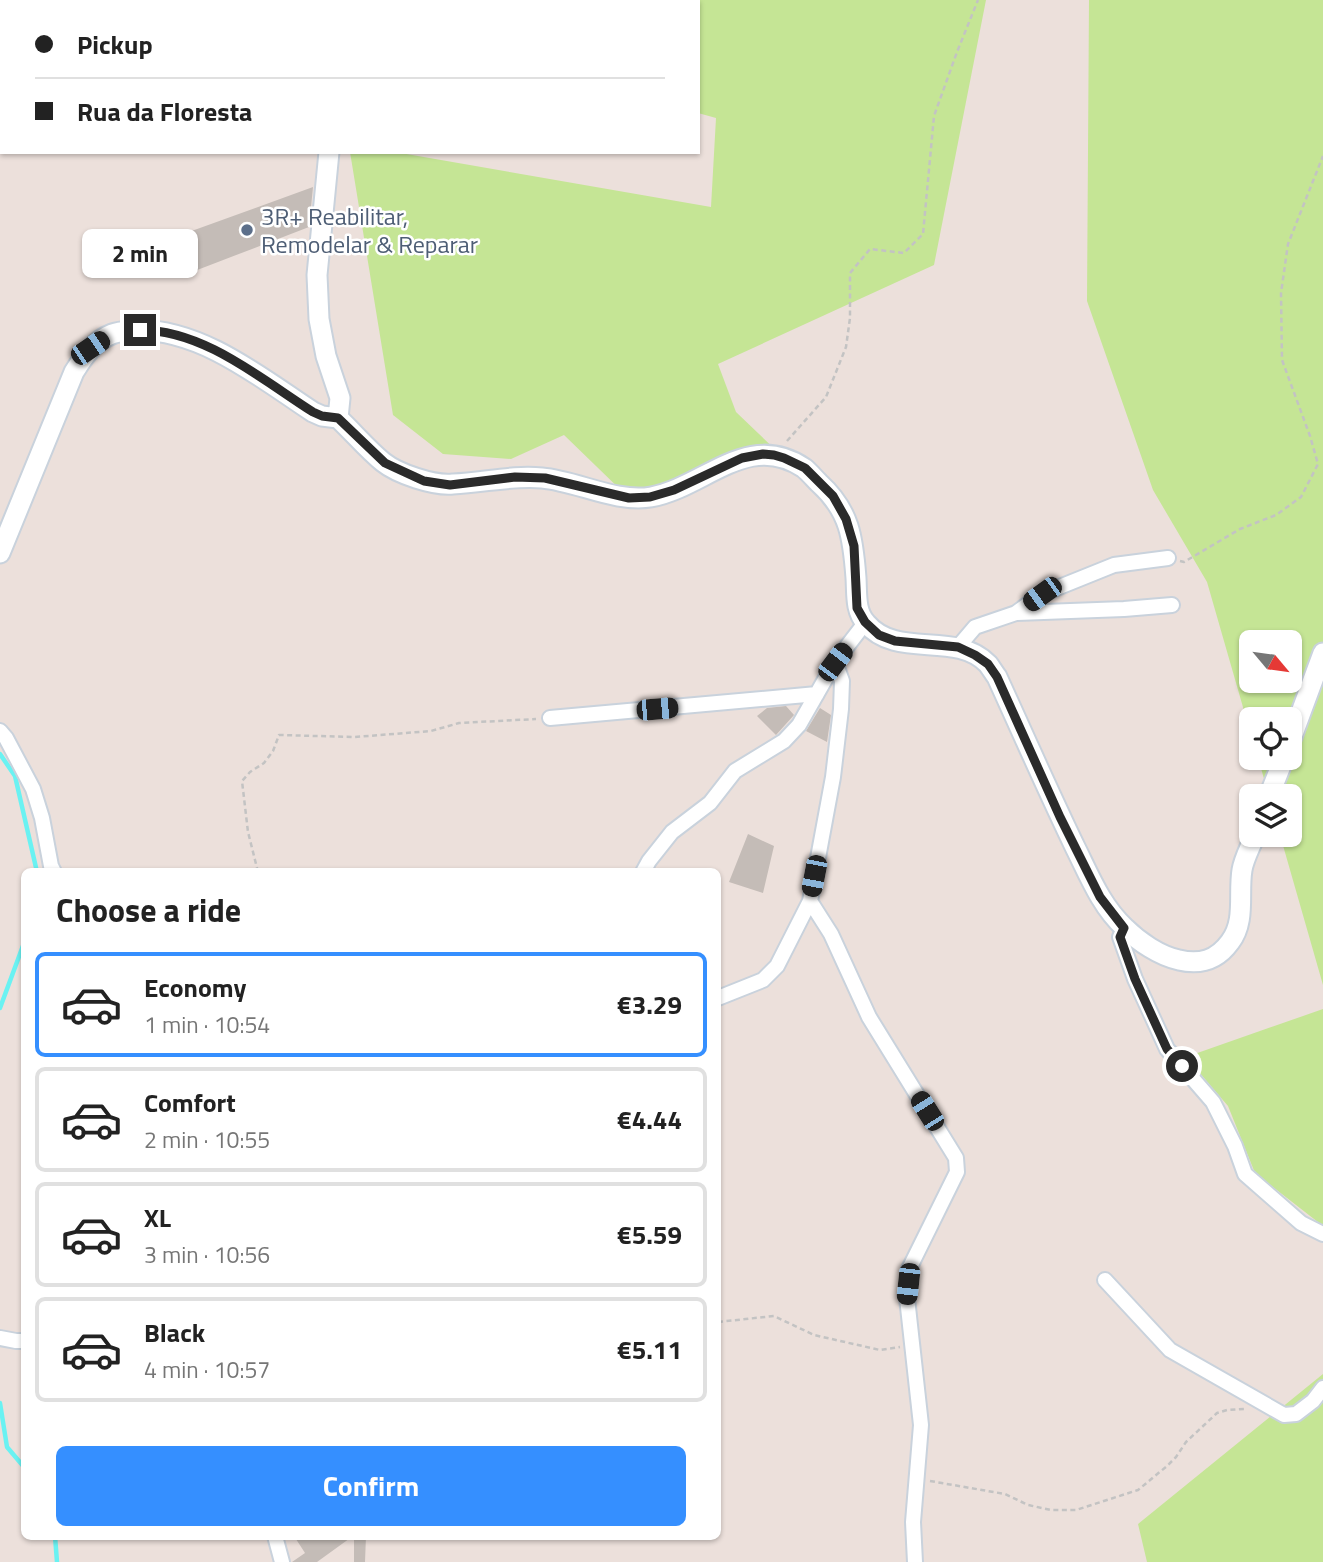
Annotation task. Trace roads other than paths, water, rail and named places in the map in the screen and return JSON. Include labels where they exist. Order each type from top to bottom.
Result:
[{"type":"street","points":[[329,154],[317,275],[319,319],[326,356],[340,398],[338,418]]},
{"type":"street","points":[[0,553],[74,372],[90,348],[110,334],[126,331],[155,330],[219,351],[313,412],[338,418],[385,463],[424,481],[450,485],[515,477],[545,478],[629,498],[650,497],[674,490],[742,458],[774,455],[805,468],[833,496],[846,519],[854,546],[857,608],[865,622],[879,635],[895,641],[958,647],[988,664],[997,677],[1060,817],[1100,897],[1124,928],[1154,950],[1172,959],[1190,963],[1207,961],[1221,953],[1233,940],[1240,920],[1242,868],[1250,847]]},
{"type":"street","points":[[1016,613],[1042,594],[1114,565],[1168,558]]},
{"type":"street","points":[[958,647],[975,627],[1016,613],[1124,609],[1172,604]]},
{"type":"street","points":[[645,868],[672,832],[710,803],[736,771],[783,741],[799,725],[835,662],[865,622]]},
{"type":"street","points":[[1302,710],[1323,653]]},
{"type":"street","points":[[721,997],[763,980],[777,966],[810,901],[841,709],[842,681],[835,662]]},
{"type":"street","points":[[550,718],[817,694]]},
{"type":"street","points":[[0,731],[33,789],[52,868]]},
{"type":"street","points":[[810,901],[831,934],[869,1017],[956,1158],[957,1172],[909,1269],[907,1298],[921,1425],[913,1522],[915,1562]]},
{"type":"street","points":[[1124,928],[1120,937],[1135,979],[1167,1049],[1213,1102],[1245,1174],[1301,1223],[1323,1234]]},
{"type":"street","points":[[1105,1280],[1170,1350],[1284,1415],[1296,1414],[1313,1401],[1323,1388]]},
{"type":"street","points":[[1,1338],[21,1340]]},
{"type":"street","points":[[276,1540],[282,1562]]},
{"type":"waterway","points":[[0,754],[15,776],[36,868]]},
{"type":"waterway","points":[[0,1008],[21,951]]},
{"type":"waterway","points":[[0,1403],[7,1447],[21,1463]]},
{"type":"waterway","points":[[55,1540],[57,1562]]},
{"type":"place","name":"3R+ Reabilitar, Remodelar & Reparar","points":[[247,230]]}]
